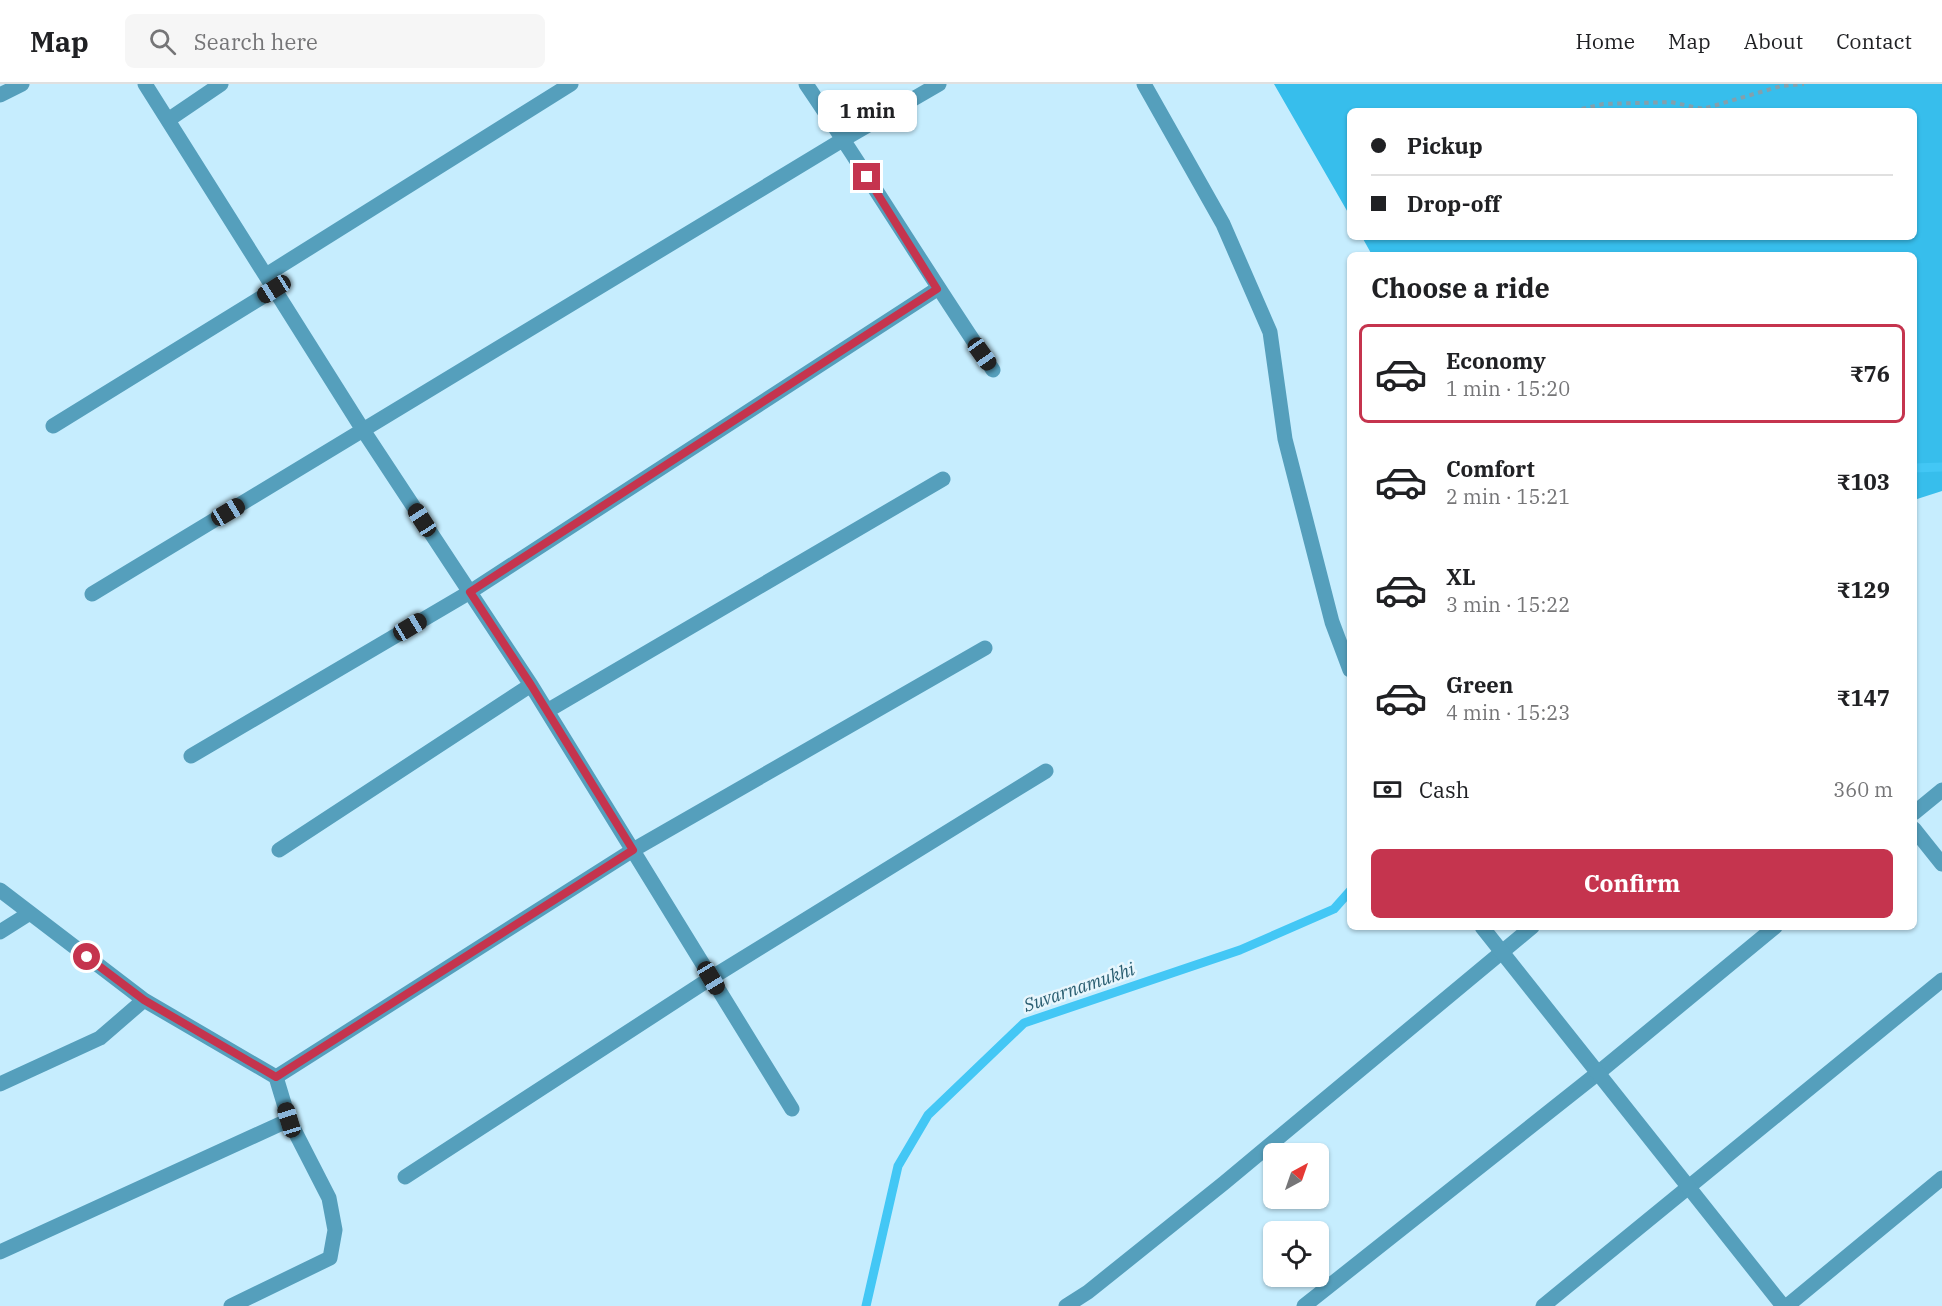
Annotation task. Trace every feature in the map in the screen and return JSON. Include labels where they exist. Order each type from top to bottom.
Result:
[{"type":"street","points":[[0,95],[22,84]]},
{"type":"street","points":[[145,84],[363,429],[531,685],[792,1109]]},
{"type":"street","points":[[168,120],[221,84]]},
{"type":"street","points":[[266,275],[571,84]]},
{"type":"street","points":[[806,84],[844,139],[937,289],[993,370]]},
{"type":"street","points":[[92,594],[844,139],[939,84]]},
{"type":"street","points":[[1144,84],[1223,224],[1270,332],[1285,439],[1332,622],[1347,662]]},
{"type":"street","points":[[53,426],[274,289]]},
{"type":"street","points":[[190,756],[470,592],[937,289]]},
{"type":"street","points":[[547,711],[943,479]]},
{"type":"street","points":[[276,1077],[633,850],[985,648]]},
{"type":"street","points":[[279,850],[531,685]]},
{"type":"street","points":[[405,1178],[711,978],[1046,771]]},
{"type":"street","points":[[1917,811],[1942,790]]},
{"type":"street","points":[[1917,833],[1942,864]]},
{"type":"street","points":[[0,891],[144,1000],[276,1077],[289,1120],[329,1198],[335,1230],[330,1258],[231,1306]]},
{"type":"street","points":[[0,932],[30,914]]},
{"type":"street","points":[[1485,930],[1785,1306],[1942,1178]]},
{"type":"street","points":[[1066,1306],[1088,1292],[1224,1183],[1529,930]]},
{"type":"street","points":[[1304,1306],[1598,1073],[1771,930]]},
{"type":"street","points":[[1544,1306],[1942,980]]},
{"type":"street","points":[[0,1084],[100,1038],[144,1000]]},
{"type":"street","points":[[0,1252],[289,1120]]},
{"type":"path","points":[[1706,108],[1781,86],[1804,84]]},
{"type":"path","points":[[1586,108],[1603,104],[1671,102],[1698,108]]},
{"type":"shaded area","points":[[1274,84],[1942,84],[1942,491],[1917,499],[1917,252],[1370,252],[1364,240],[1917,240],[1917,108],[1347,108],[1347,211]]},
{"type":"waterway","name":"Suvarnamukhi","points":[[1917,468],[1942,467]]},
{"type":"waterway","name":"Suvarnamukhi","points":[[866,1306],[898,1166],[928,1115],[1024,1023],[1240,950],[1334,909],[1347,894]]},
{"type":"route","points":[[87,957],[144,1000],[276,1077],[633,850],[531,685],[470,592],[937,289],[867,177]]}]
